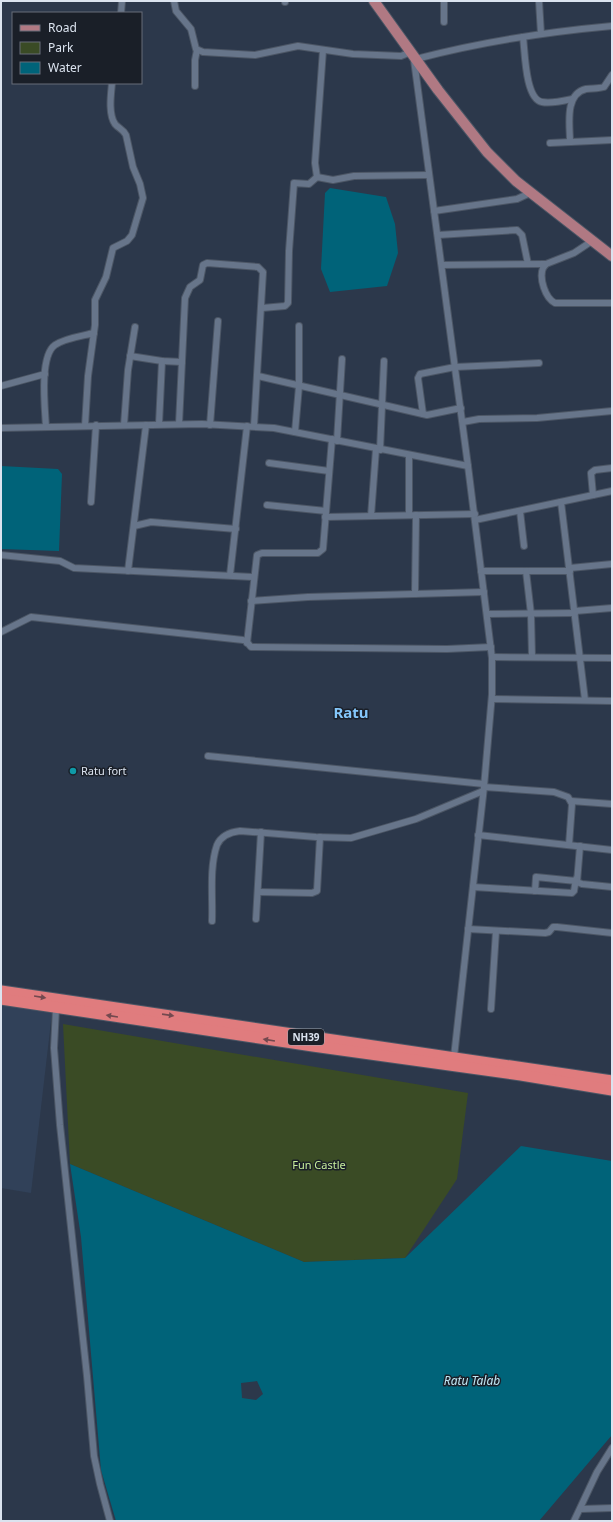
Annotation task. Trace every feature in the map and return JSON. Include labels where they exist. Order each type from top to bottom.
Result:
[{"type":"highway","name":"NH39","points":[[1,991],[612,1081]]},
{"type":"highway","name":"NH39","points":[[1,999],[313,1046],[521,1075],[612,1090]]},
{"type":"main road","points":[[374,1],[464,126],[486,152],[503,170],[530,193],[612,256]]},
{"type":"street","points":[[120,12],[122,1]]},
{"type":"street","points":[[174,1],[176,12],[191,29],[198,50],[195,60],[195,86]]},
{"type":"street","points":[[444,1],[444,22]]},
{"type":"street","points":[[538,1],[540,34]]},
{"type":"street","points":[[198,50],[203,52],[255,55],[298,46],[353,54],[401,56],[444,51],[540,34],[612,26]]},
{"type":"street","points":[[523,37],[528,80],[534,97],[539,102],[546,103],[572,99],[582,91],[604,87],[612,75]]},
{"type":"street","points":[[317,177],[315,163],[323,50]]},
{"type":"street","points":[[414,55],[463,422],[492,657],[492,699],[484,787],[454,1057]]},
{"type":"street","points":[[85,426],[94,333],[95,300],[106,277],[112,250],[115,246],[127,241],[132,236],[143,198],[140,184],[133,167],[126,135],[124,130],[116,126],[113,120],[112,84]]},
{"type":"street","points":[[570,142],[570,108],[572,99]]},
{"type":"street","points":[[550,143],[612,140]]},
{"type":"street","points":[[317,177],[333,180],[354,176],[430,175]]},
{"type":"street","points":[[262,308],[281,308],[287,305],[292,185],[298,182],[309,184],[317,177]]},
{"type":"street","points":[[434,211],[517,199],[530,193]]},
{"type":"street","points":[[438,235],[517,230],[522,235],[528,264]]},
{"type":"street","points":[[442,265],[546,264],[574,253],[592,241]]},
{"type":"street","points":[[179,424],[185,298],[190,286],[200,280],[204,264],[261,268],[264,275],[254,426]]},
{"type":"street","points":[[546,264],[542,271],[542,278],[551,302],[612,303]]},
{"type":"street","points":[[210,424],[218,321]]},
{"type":"street","points":[[295,432],[299,386],[299,326]]},
{"type":"street","points":[[124,425],[130,356],[135,327]]},
{"type":"street","points":[[46,427],[45,374],[48,354],[55,345],[94,333]]},
{"type":"street","points":[[130,356],[162,361],[182,362]]},
{"type":"street","points":[[247,643],[255,557],[259,554],[308,553],[322,551],[329,471],[335,440],[340,395],[342,359]]},
{"type":"street","points":[[159,424],[162,361]]},
{"type":"street","points":[[371,516],[378,450],[384,361]]},
{"type":"street","points":[[422,414],[419,375],[455,367],[539,363]]},
{"type":"street","points":[[1,386],[45,374]]},
{"type":"street","points":[[258,376],[422,414],[433,415],[461,408]]},
{"type":"street","points":[[463,422],[478,419],[537,418],[612,411]]},
{"type":"street","points":[[1,428],[159,424],[254,426],[295,432],[378,450],[468,466]]},
{"type":"street","points":[[91,502],[96,425]]},
{"type":"street","points":[[128,570],[146,425]]},
{"type":"street","points":[[230,575],[247,426]]},
{"type":"street","points":[[409,456],[415,594]]},
{"type":"street","points":[[269,463],[329,471]]},
{"type":"street","points":[[593,495],[591,473],[594,470],[612,468]]},
{"type":"street","points":[[267,505],[325,514],[475,517],[520,511],[612,491]]},
{"type":"street","points":[[562,502],[579,657],[586,700]]},
{"type":"street","points":[[520,511],[524,546]]},
{"type":"street","points":[[134,526],[151,522],[236,529]]},
{"type":"street","points":[[1,555],[60,561],[74,568],[253,577]]},
{"type":"street","points":[[482,571],[570,569],[612,564]]},
{"type":"street","points":[[526,571],[531,614],[532,657]]},
{"type":"street","points":[[252,601],[308,597],[484,592]]},
{"type":"street","points":[[487,614],[575,612],[612,608]]},
{"type":"street","points":[[1,632],[31,616],[243,640],[249,646],[255,647],[447,649],[491,647]]},
{"type":"street","points":[[492,657],[612,658]]},
{"type":"street","points":[[492,699],[612,701]]},
{"type":"street","points":[[208,756],[484,787],[560,793],[571,800],[612,804]]},
{"type":"street","points":[[212,921],[213,866],[217,844],[224,836],[231,832],[261,832],[351,838],[416,819],[484,787]]},
{"type":"street","points":[[569,845],[571,800]]},
{"type":"street","points":[[256,919],[261,832]]},
{"type":"street","points":[[478,836],[612,850]]},
{"type":"street","points":[[258,892],[312,893],[317,891],[320,837]]},
{"type":"street","points":[[473,887],[572,893],[574,891],[576,880],[580,846]]},
{"type":"street","points":[[535,891],[536,877],[576,880],[582,884],[612,888]]},
{"type":"street","points":[[468,929],[545,933],[557,926],[612,932]]},
{"type":"street","points":[[491,1009],[496,931]]},
{"type":"street","points":[[56,1008],[54,1048],[63,1159],[73,1242],[94,1456],[110,1521]]},
{"type":"street","points":[[574,1521],[581,1509],[597,1472],[612,1448]]},
{"type":"street","points":[[581,1509],[612,1508]]},
{"type":"shaded area","points":[[1,1005],[52,1013],[31,1193],[1,1188]]},
{"type":"green space","name":"Fun Castle","points":[[63,1024],[468,1093],[457,1179],[405,1258],[304,1262],[70,1164]]},
{"type":"water","points":[[330,188],[386,197],[395,224],[398,253],[387,286],[330,292],[321,269],[325,193]]},
{"type":"water","points":[[1,466],[58,469],[62,474],[59,551],[1,549]]},
{"type":"water","name":"Ratu Talab","points":[[521,1146],[612,1161],[612,1435],[539,1521],[116,1521],[101,1470],[81,1237],[70,1164],[304,1262],[405,1258]],"holes":[[[257,1381],[263,1394],[256,1400],[242,1398],[241,1383]]]},
{"type":"place","name":"Ratu fort","points":[[73,771]]},
{"type":"district","name":"Ratu","points":[[351,713]]}]
